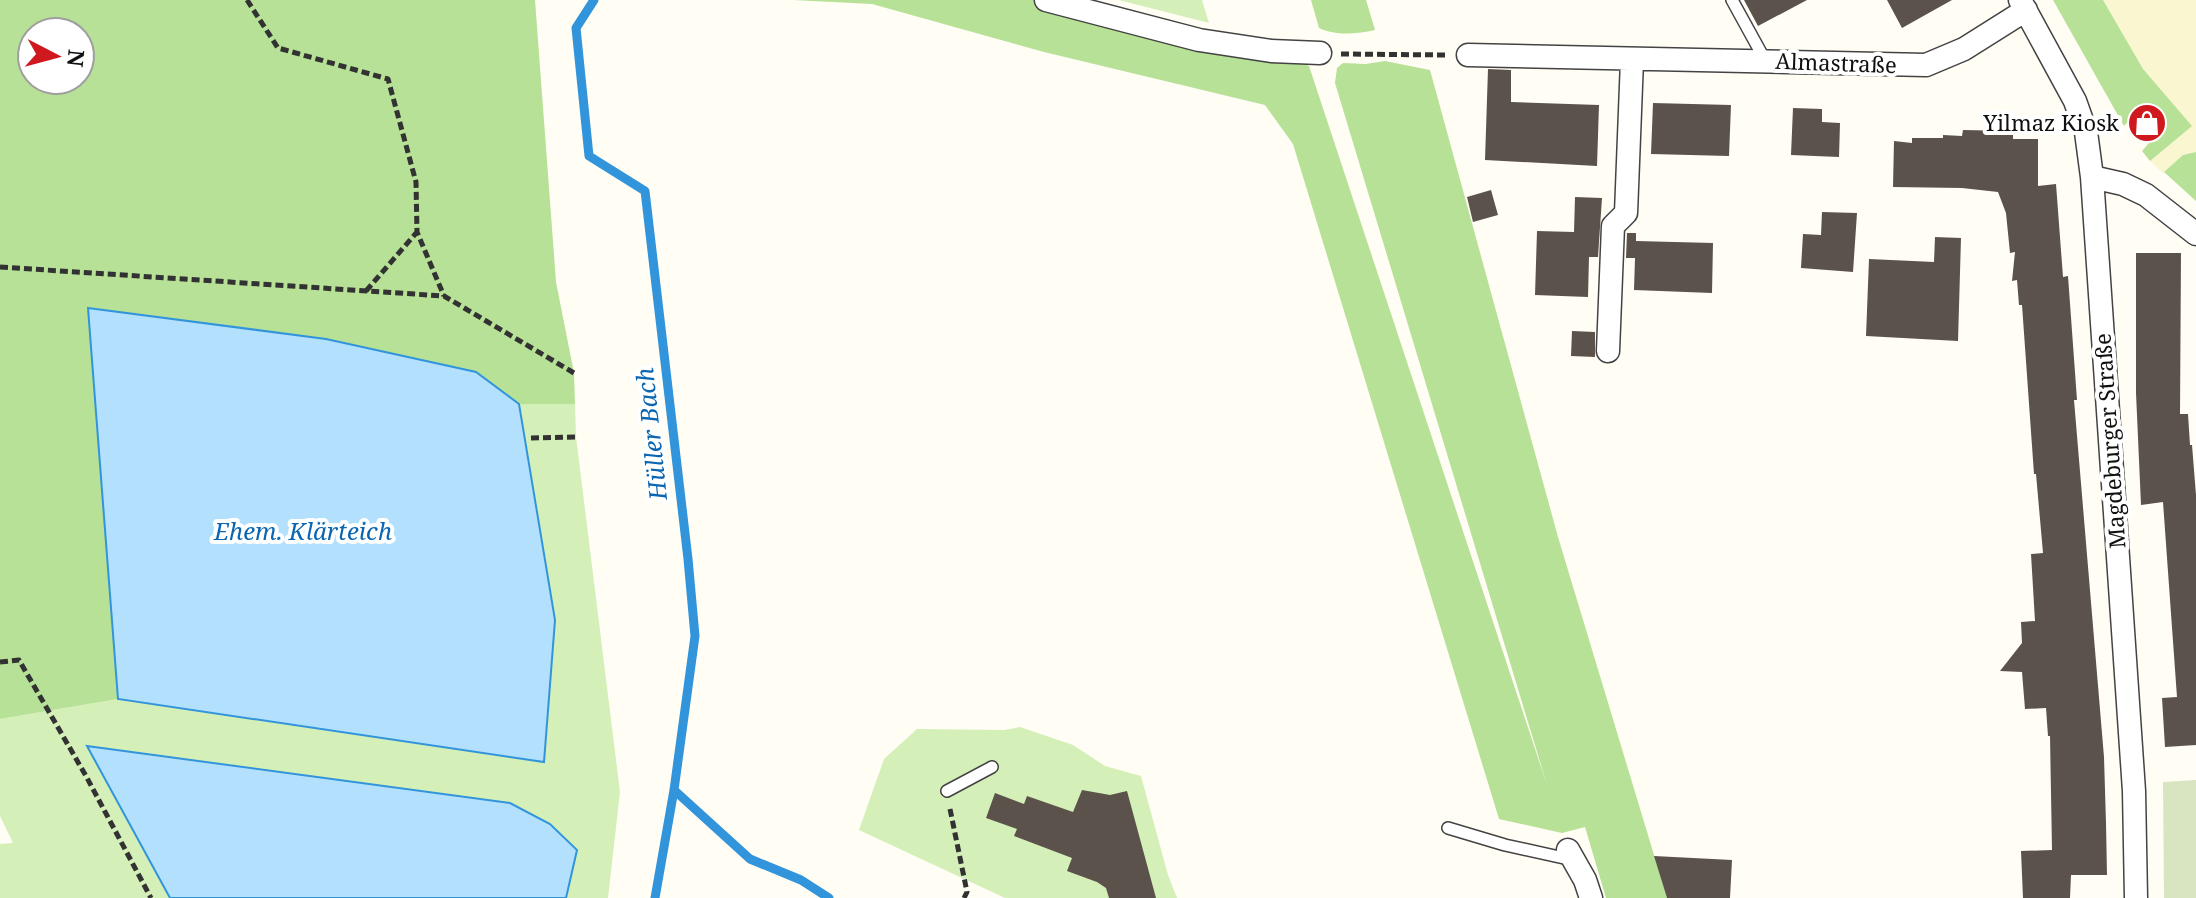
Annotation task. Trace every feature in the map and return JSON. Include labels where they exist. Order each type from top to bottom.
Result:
[{"type":"street","points":[[1046,0],[1199,40],[1271,51],[1320,53]]},
{"type":"street","name":"Almastraße","points":[[1468,55],[1926,65],[1964,49],[2023,5]]},
{"type":"street","name":"Magdeburger Straße","points":[[2023,5],[2075,101],[2086,132],[2092,177],[2134,791],[2136,898]]},
{"type":"street","points":[[1608,351],[1613,226],[1626,213],[1632,60]]},
{"type":"street","points":[[2092,177],[2123,184],[2146,195],[2196,234]]},
{"type":"street","points":[[1571,855],[1591,898]]},
{"type":"lane","points":[[1732,0],[1766,61]]},
{"type":"lane","points":[[947,791],[992,767]]},
{"type":"lane","points":[[1448,828],[1505,845],[1571,855]]},
{"type":"path","points":[[247,0],[278,48],[388,79],[416,182],[417,232],[444,296]]},
{"type":"path","points":[[1320,53],[1468,55]]},
{"type":"path","points":[[366,291],[417,232]]},
{"type":"path","points":[[0,267],[444,296],[574,373]]},
{"type":"path","points":[[531,438],[576,437]]},
{"type":"path","points":[[0,662],[19,660],[151,898]]},
{"type":"path","points":[[947,791],[967,892],[964,898]]},
{"type":"shaded area","points":[[2103,0],[2196,0],[2196,152],[2183,155],[2163,173],[2150,161],[2191,125],[2143,69]]},
{"type":"green space","points":[[0,0],[535,0],[556,282],[574,373],[575,404],[519,404],[476,372],[326,339],[89,308],[118,699],[0,719]]},
{"type":"green space","points":[[793,0],[1046,0],[1271,51],[1309,66],[1547,785],[1335,83],[1337,68],[1343,63],[1385,61],[1430,70],[1558,537],[1667,898],[1606,898],[1585,827],[1562,833],[1499,819],[1293,144],[1265,105],[1044,52],[872,4]]},
{"type":"green space","points":[[1119,0],[1202,0],[1209,23]]},
{"type":"green space","points":[[1311,0],[1366,0],[1375,30],[1347,34],[1319,28]]},
{"type":"green space","points":[[2053,0],[2103,0],[2143,69],[2192,126],[2150,161],[2142,151],[2164,126],[2141,107],[2124,126]]},
{"type":"green space","points":[[2196,152],[2196,201],[2164,172],[2183,155]]},
{"type":"green space","points":[[519,404],[575,404],[576,437],[620,792],[608,898],[566,898],[577,849],[89,746],[170,898],[0,898],[0,844],[13,843],[0,816],[0,719],[118,699],[544,762],[555,620]]},
{"type":"green space","points":[[1020,727],[1073,745],[1105,766],[1141,776],[1177,898],[1005,898],[859,830],[884,759],[917,729],[1004,730]]},
{"type":"green space","points":[[2196,780],[2196,898],[2164,898],[2163,782]]},
{"type":"water","name":"Ehem. Klärteich","points":[[88,308],[326,339],[476,372],[519,404],[555,620],[544,762],[118,699]]},
{"type":"water","points":[[87,746],[510,803],[550,824],[577,850],[566,898],[170,898]]},
{"type":"building","points":[[1744,0],[1807,0],[1758,26]]},
{"type":"building","points":[[1887,0],[1952,0],[1902,28]]},
{"type":"building","points":[[1488,69],[1511,70],[1511,102],[1599,105],[1597,166],[1485,160]]},
{"type":"building","points":[[1653,103],[1731,105],[1729,156],[1651,154]]},
{"type":"building","points":[[1793,108],[1822,109],[1822,122],[1840,123],[1839,157],[1791,155]]},
{"type":"building","points":[[1963,130],[2013,131],[2013,139],[2038,139],[2038,186],[2056,184],[2063,277],[2068,276],[2077,400],[2074,400],[2104,757],[2106,823],[2107,875],[2071,875],[2070,898],[2023,898],[2021,851],[2052,850],[2050,736],[2046,708],[2025,709],[2022,672],[2000,671],[2022,643],[2021,622],[2035,621],[2031,554],[2043,553],[2022,305],[2019,305],[2017,280],[2012,281],[2015,252],[2010,253],[2006,213],[1998,192],[1893,187],[1894,141],[1912,143],[1912,138],[1962,136]]},
{"type":"building","points":[[1491,190],[1498,215],[1473,222],[1467,197]]},
{"type":"building","points":[[1575,197],[1602,198],[1598,257],[1589,257],[1588,297],[1535,295],[1537,231],[1574,232]]},
{"type":"building","points":[[1822,212],[1857,213],[1853,272],[1801,268],[1803,234],[1821,235]]},
{"type":"building","points":[[1627,233],[1636,233],[1636,241],[1713,243],[1712,293],[1634,290],[1635,258],[1626,258]]},
{"type":"building","points":[[1935,237],[1961,238],[1958,341],[1866,336],[1869,259],[1934,262]]},
{"type":"building","points":[[2136,253],[2181,253],[2180,414],[2188,414],[2196,495],[2196,745],[2165,747],[2162,698],[2177,697],[2163,502],[2141,505],[2136,393]]},
{"type":"building","points":[[1572,331],[1595,332],[1595,357],[1571,356]]},
{"type":"building","points":[[1082,790],[1110,795],[1127,791],[1156,898],[1109,898],[1106,888],[1097,882],[1067,871],[1072,858],[1014,836],[1017,829],[986,818],[995,793],[1024,804],[1027,796],[1073,812]]},
{"type":"building","points":[[1654,856],[1732,860],[1730,898],[1667,898]]},
{"type":"waterway","name":"Hüller Bach","points":[[594,0],[576,28],[589,156],[645,191],[695,636],[674,790],[655,898]]},
{"type":"waterway","points":[[674,790],[750,859],[801,880],[829,898]]},
{"type":"place","name":"Yilmaz Kiosk","points":[[2147,123]]}]
